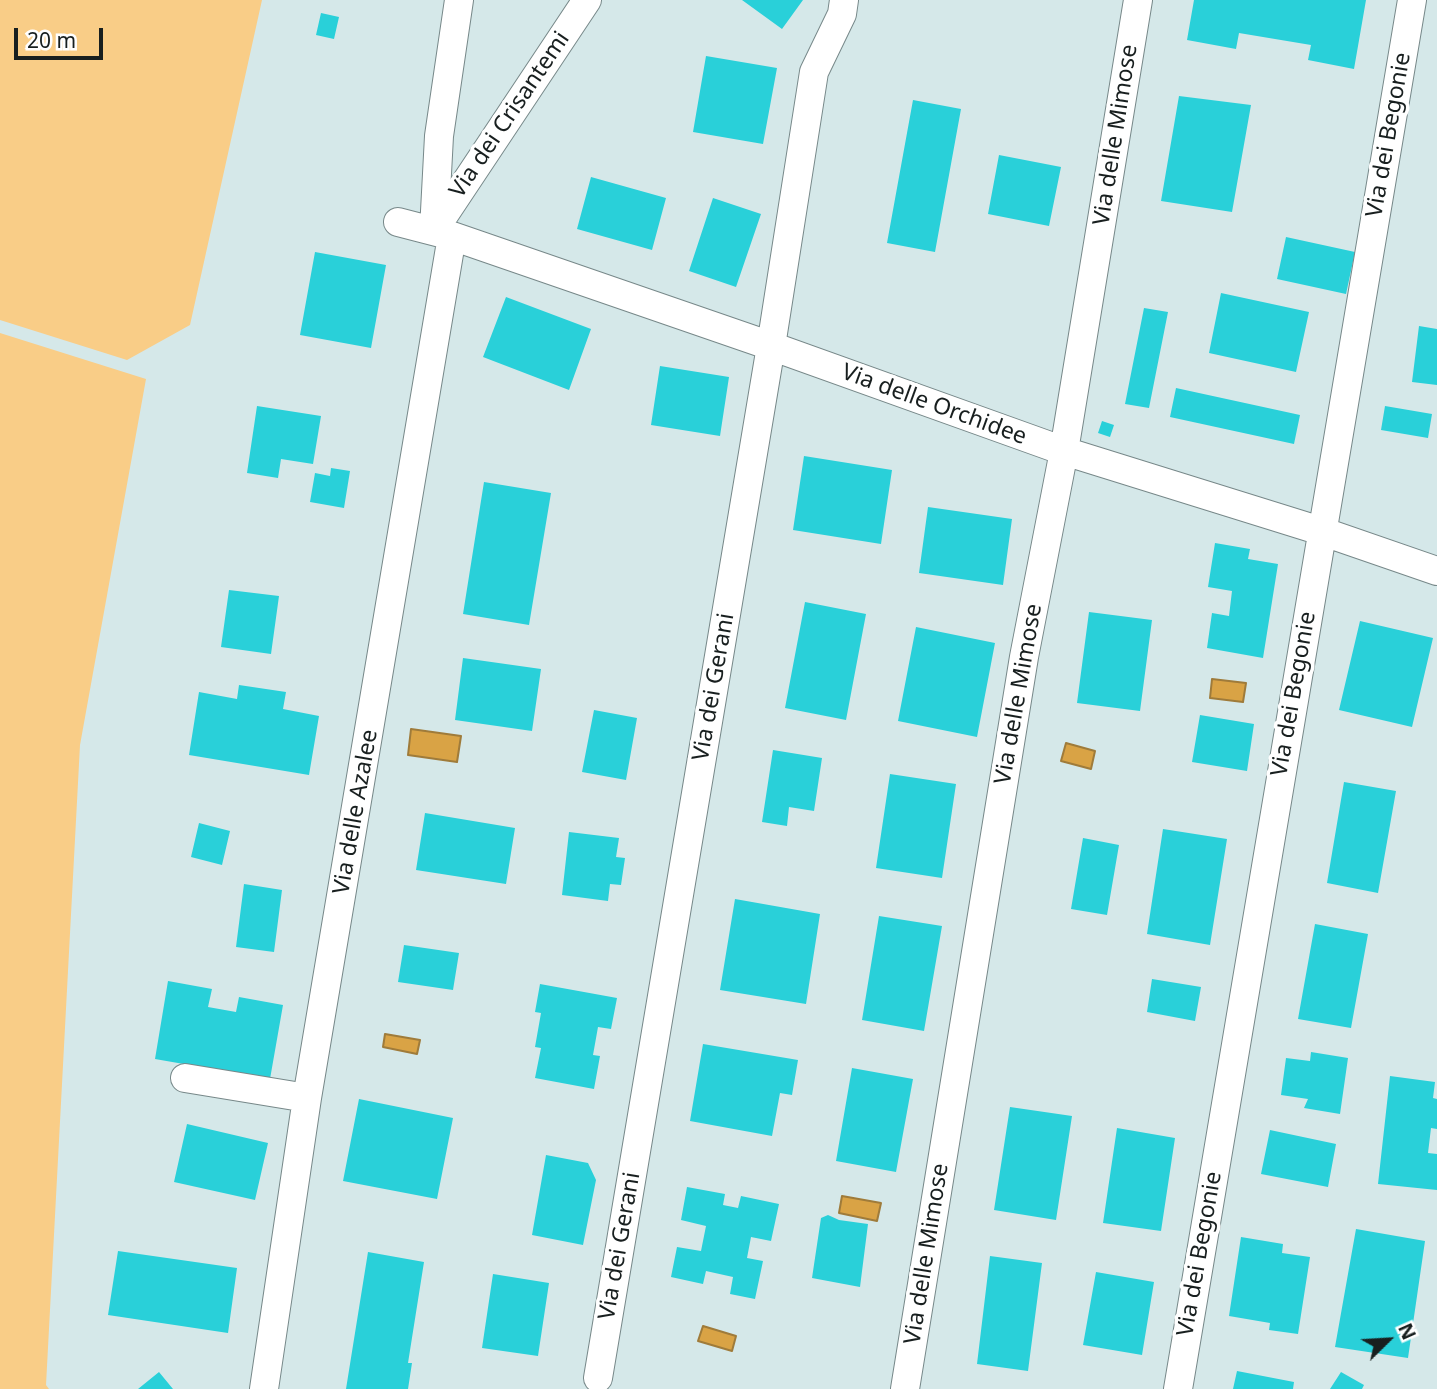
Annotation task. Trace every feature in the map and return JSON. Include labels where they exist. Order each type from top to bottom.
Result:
[{"type":"street","points":[[443,233],[440,123],[459,0]]},
{"type":"street","name":"Via dei Crisantemi","points":[[443,233],[587,0]]},
{"type":"street","name":"Via dei Gerani","points":[[598,1378],[771,346],[814,72],[842,14],[844,0]]},
{"type":"street","name":"Via delle Mimose","points":[[905,1389],[1024,657],[1064,451],[1138,0]]},
{"type":"street","name":"Via dei Begonie","points":[[1178,1389],[1412,0]]},
{"type":"street","name":"Via delle Orchidee","points":[[398,222],[443,233],[1064,451],[1321,531],[1437,571]]},
{"type":"street","name":"Via delle Azalee","points":[[264,1389],[443,233]]},
{"type":"street","points":[[186,1078],[307,1098]]},
{"type":"shaded area","points":[[0,0],[262,0],[190,325],[127,360],[0,320]]},
{"type":"shaded area","points":[[0,333],[146,379],[80,745],[46,1385],[49,1389],[0,1389]]},
{"type":"shaded area","points":[[1212,679],[1246,683],[1243,702],[1210,698]]},
{"type":"shaded area","points":[[411,729],[461,736],[457,762],[408,755]]},
{"type":"shaded area","points":[[1066,743],[1095,751],[1091,769],[1061,761]]},
{"type":"shaded area","points":[[385,1034],[420,1040],[417,1054],[383,1047]]},
{"type":"shaded area","points":[[842,1196],[881,1203],[877,1221],[839,1213]]},
{"type":"shaded area","points":[[703,1326],[736,1336],[732,1351],[698,1341]]},
{"type":"building","points":[[742,0],[803,0],[782,29]]},
{"type":"building","points":[[1194,0],[1366,0],[1354,69],[1308,60],[1311,45],[1239,33],[1236,49],[1187,40]]},
{"type":"building","points":[[321,13],[339,17],[334,39],[316,35]]},
{"type":"building","points":[[706,56],[777,68],[763,144],[693,132]]},
{"type":"building","points":[[1179,96],[1251,105],[1232,212],[1161,201]]},
{"type":"building","points":[[913,100],[961,109],[935,252],[887,243]]},
{"type":"building","points":[[999,155],[1061,167],[1049,226],[988,214]]},
{"type":"building","points":[[591,177],[666,198],[652,250],[577,229]]},
{"type":"building","points":[[713,198],[761,214],[736,287],[689,271]]},
{"type":"building","points":[[1286,237],[1355,252],[1346,294],[1277,279]]},
{"type":"building","points":[[315,252],[386,265],[371,348],[300,335]]},
{"type":"building","points":[[1221,293],[1309,312],[1296,372],[1209,353]]},
{"type":"building","points":[[506,297],[591,329],[569,390],[483,357]]},
{"type":"building","points":[[1144,308],[1168,312],[1149,408],[1125,404]]},
{"type":"building","points":[[1419,326],[1437,329],[1437,385],[1412,382]]},
{"type":"building","points":[[660,366],[729,377],[720,436],[651,425]]},
{"type":"building","points":[[1176,388],[1300,415],[1294,444],[1170,417]]},
{"type":"building","points":[[257,406],[321,416],[313,464],[281,459],[278,478],[247,473]]},
{"type":"building","points":[[1385,406],[1432,414],[1428,438],[1381,430]]},
{"type":"building","points":[[1102,421],[1114,425],[1110,437],[1098,433]]},
{"type":"building","points":[[804,456],[892,470],[881,544],[793,530]]},
{"type":"building","points":[[331,468],[350,471],[344,508],[310,502],[315,473],[330,476]]},
{"type":"building","points":[[484,482],[551,493],[529,625],[463,614]]},
{"type":"building","points":[[928,507],[1012,519],[1003,585],[919,573]]},
{"type":"building","points":[[1215,543],[1250,549],[1248,559],[1278,564],[1263,658],[1207,648],[1212,613],[1229,616],[1232,591],[1208,587]]},
{"type":"building","points":[[229,590],[279,596],[271,654],[221,647]]},
{"type":"building","points":[[805,602],[866,614],[846,720],[785,708]]},
{"type":"building","points":[[1089,612],[1152,620],[1140,711],[1077,703]]},
{"type":"building","points":[[1360,621],[1433,638],[1412,727],[1339,710]]},
{"type":"building","points":[[916,627],[995,643],[977,737],[898,721]]},
{"type":"building","points":[[463,658],[541,669],[532,731],[455,720]]},
{"type":"building","points":[[239,685],[286,692],[283,709],[319,716],[309,775],[189,755],[199,692],[237,699]]},
{"type":"building","points":[[594,710],[637,718],[626,780],[582,772]]},
{"type":"building","points":[[1200,715],[1254,724],[1247,771],[1192,762]]},
{"type":"building","points":[[773,750],[822,758],[814,811],[789,807],[787,826],[762,822]]},
{"type":"building","points":[[890,774],[956,784],[942,878],[876,868]]},
{"type":"building","points":[[1344,782],[1396,791],[1378,893],[1327,883]]},
{"type":"building","points":[[425,813],[515,828],[506,884],[416,870]]},
{"type":"building","points":[[199,823],[230,831],[222,865],[191,857]]},
{"type":"building","points":[[1163,829],[1227,839],[1210,945],[1147,934]]},
{"type":"building","points":[[569,832],[619,838],[616,857],[625,858],[621,885],[610,884],[608,901],[562,895]]},
{"type":"building","points":[[1083,838],[1119,845],[1107,915],[1071,909]]},
{"type":"building","points":[[244,884],[282,890],[274,952],[236,947]]},
{"type":"building","points":[[735,899],[820,914],[806,1004],[720,990]]},
{"type":"building","points":[[879,916],[942,926],[924,1031],[862,1020]]},
{"type":"building","points":[[1315,924],[1368,934],[1351,1028],[1298,1019]]},
{"type":"building","points":[[404,945],[459,953],[453,990],[398,982]]},
{"type":"building","points":[[1152,979],[1201,987],[1195,1021],[1147,1012]]},
{"type":"building","points":[[168,981],[212,989],[208,1007],[236,1012],[239,997],[283,1005],[270,1079],[155,1059]]},
{"type":"building","points":[[540,984],[617,998],[611,1029],[598,1027],[593,1055],[600,1056],[594,1089],[535,1078],[541,1048],[535,1047],[541,1013],[535,1012]]},
{"type":"building","points":[[703,1044],[798,1060],[792,1095],[780,1093],[772,1136],[690,1121]]},
{"type":"building","points":[[1311,1052],[1348,1058],[1340,1114],[1304,1108],[1308,1099],[1281,1095],[1286,1058],[1310,1061]]},
{"type":"building","points":[[852,1068],[913,1079],[896,1172],[836,1161]]},
{"type":"building","points":[[1390,1076],[1435,1082],[1433,1098],[1437,1099],[1437,1129],[1431,1128],[1428,1153],[1437,1154],[1437,1190],[1378,1184]]},
{"type":"building","points":[[359,1099],[453,1118],[437,1199],[343,1181]]},
{"type":"building","points":[[1010,1107],[1072,1116],[1056,1220],[994,1210]]},
{"type":"building","points":[[187,1124],[268,1143],[255,1200],[174,1182]]},
{"type":"building","points":[[1117,1128],[1175,1138],[1161,1231],[1103,1223]]},
{"type":"building","points":[[1270,1130],[1336,1144],[1328,1187],[1261,1174]]},
{"type":"building","points":[[546,1155],[588,1163],[596,1180],[583,1245],[532,1235]]},
{"type":"building","points":[[687,1187],[725,1194],[723,1205],[738,1208],[741,1196],[779,1204],[771,1241],[751,1237],[747,1258],[763,1261],[755,1299],[730,1294],[733,1277],[706,1271],[703,1284],[671,1277],[677,1247],[701,1251],[706,1226],[681,1220]]},
{"type":"building","points":[[828,1215],[839,1220],[868,1224],[860,1287],[812,1278],[821,1218]]},
{"type":"building","points":[[1356,1229],[1425,1241],[1408,1358],[1335,1347]]},
{"type":"building","points":[[1241,1237],[1283,1244],[1282,1253],[1310,1257],[1298,1334],[1269,1330],[1270,1323],[1229,1316]]},
{"type":"building","points":[[118,1251],[237,1268],[228,1333],[108,1315]]},
{"type":"building","points":[[368,1252],[424,1262],[408,1363],[412,1363],[408,1389],[346,1389]]},
{"type":"building","points":[[990,1256],[1042,1263],[1028,1371],[977,1364]]},
{"type":"building","points":[[1096,1272],[1154,1282],[1142,1355],[1083,1345]]},
{"type":"building","points":[[493,1274],[549,1283],[538,1356],[482,1348]]},
{"type":"building","points":[[1237,1371],[1294,1382],[1293,1389],[1233,1389]]},
{"type":"building","points":[[159,1372],[173,1389],[138,1389]]},
{"type":"building","points":[[1341,1372],[1364,1385],[1362,1389],[1330,1389]]}]
